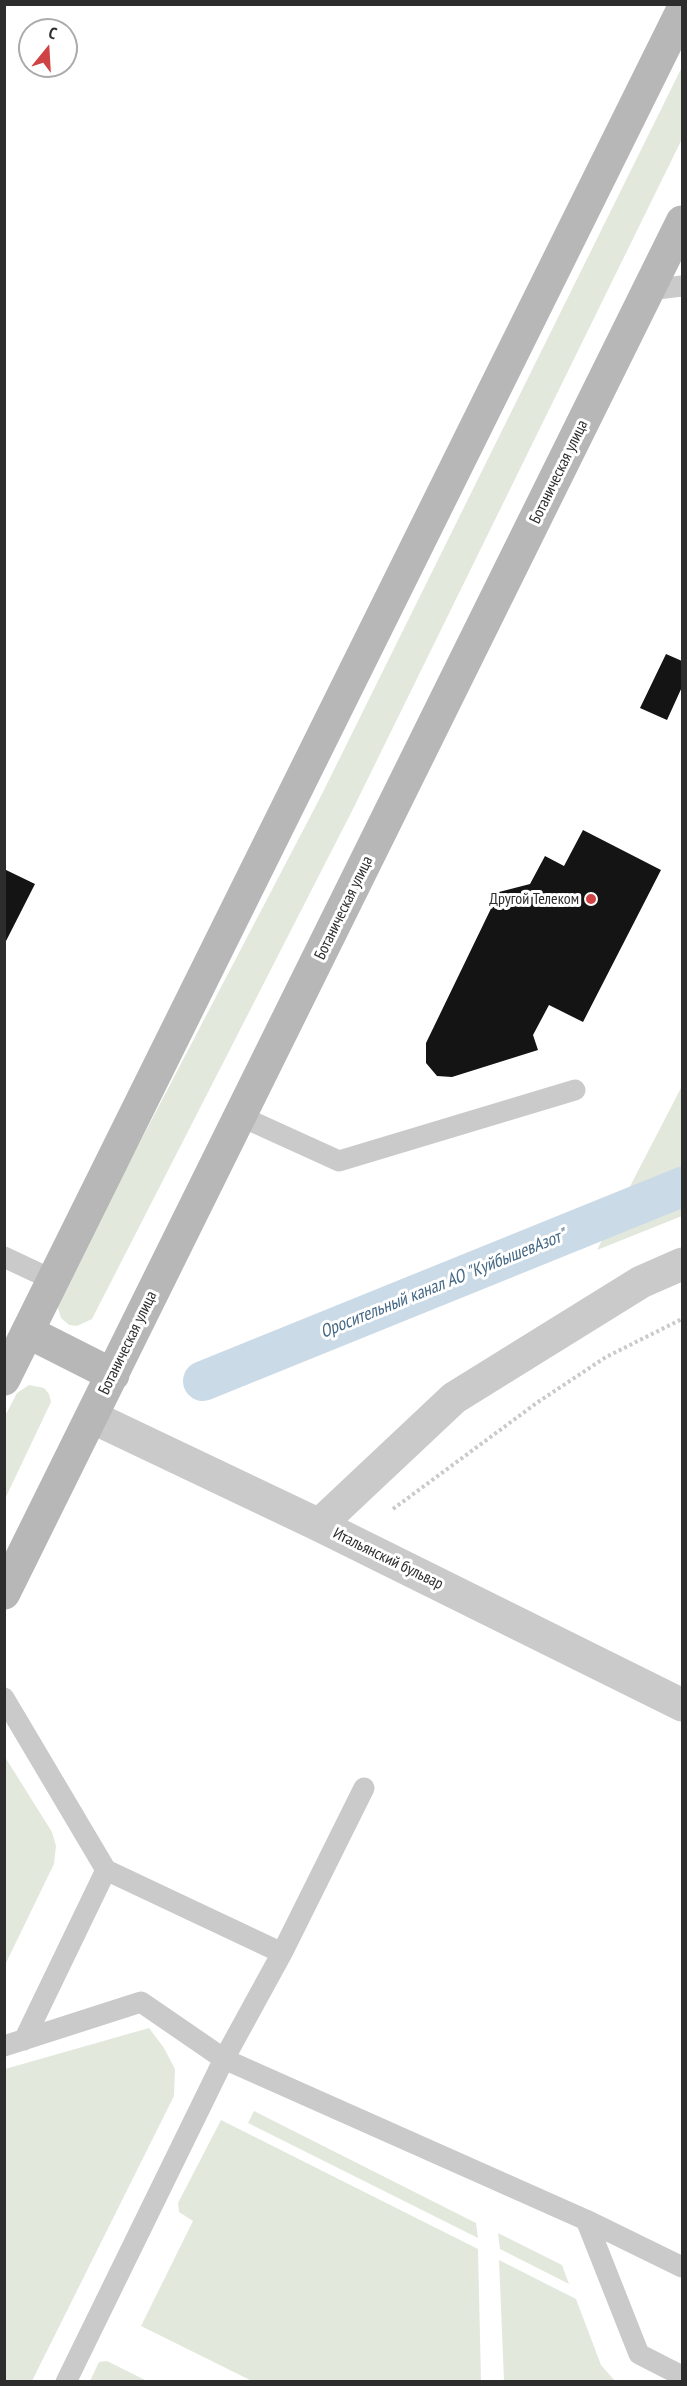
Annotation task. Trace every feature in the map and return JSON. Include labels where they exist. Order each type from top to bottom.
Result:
[{"type":"main road","points":[[4,1379],[682,11]]},
{"type":"main road","name":"Ботаническая улица","points":[[4,1593],[682,222]]},
{"type":"main road","points":[[28,1332],[113,1375]]},
{"type":"street","points":[[319,1525],[454,1398],[641,1282],[682,1264]]},
{"type":"street","name":"Итальянский бульвар","points":[[92,1418],[319,1525],[682,1705]]},
{"type":"lane","points":[[649,291],[682,286]]},
{"type":"lane","points":[[240,1116],[339,1161],[575,1090]]},
{"type":"lane","points":[[4,1257],[53,1280]]},
{"type":"lane","points":[[4,1698],[106,1870],[282,1953]]},
{"type":"lane","points":[[66,2382],[224,2059],[282,1953],[364,1788]]},
{"type":"lane","points":[[14,2043],[106,1870]]},
{"type":"lane","points":[[14,2043],[141,2002],[224,2059],[586,2220],[682,2267]]},
{"type":"lane","points":[[586,2220],[639,2354],[682,2376]]},
{"type":"path","points":[[387,1514],[538,1402],[606,1357],[682,1319]]},
{"type":"shaded area","points":[[682,67],[682,139],[352,811],[92,1319],[77,1326],[69,1325],[61,1318],[58,1308],[60,1295],[322,794]]},
{"type":"shaded area","points":[[682,1086],[682,1216],[597,1250]]},
{"type":"shaded area","points":[[29,1385],[44,1388],[51,1402],[5,1499],[5,1416],[17,1393]]},
{"type":"shaded area","points":[[5,1757],[52,1832],[56,1846],[54,1864],[5,1965]]},
{"type":"shaded area","points":[[149,2028],[164,2048],[175,2069],[174,2096],[32,2381],[5,2381],[5,2069]]},
{"type":"shaded area","points":[[254,2111],[476,2223],[478,2238],[248,2123]]},
{"type":"shaded area","points":[[221,2120],[478,2249],[481,2381],[252,2381],[141,2326],[193,2221],[179,2212],[178,2203]]},
{"type":"shaded area","points":[[498,2233],[562,2265],[569,2284],[500,2249]]},
{"type":"shaded area","points":[[499,2260],[576,2299],[601,2365],[615,2381],[504,2381]]},
{"type":"shaded area","points":[[107,2361],[147,2381],[90,2381],[99,2362]]},
{"type":"building","points":[[666,654],[682,661],[682,687],[667,720],[640,708]]},
{"type":"building","points":[[583,830],[661,870],[583,1022],[549,1005],[533,1035],[538,1050],[452,1077],[437,1076],[426,1063],[426,1043],[499,892],[530,884],[545,856],[564,866]]},
{"type":"building","points":[[4,869],[35,884],[4,945]]},
{"type":"waterway","name":"Оросительный канал АО \"КуйбышевАзот\"","points":[[203,1381],[682,1187]]},
{"type":"place","name":"Другой Телеком","points":[[591,899]]}]
